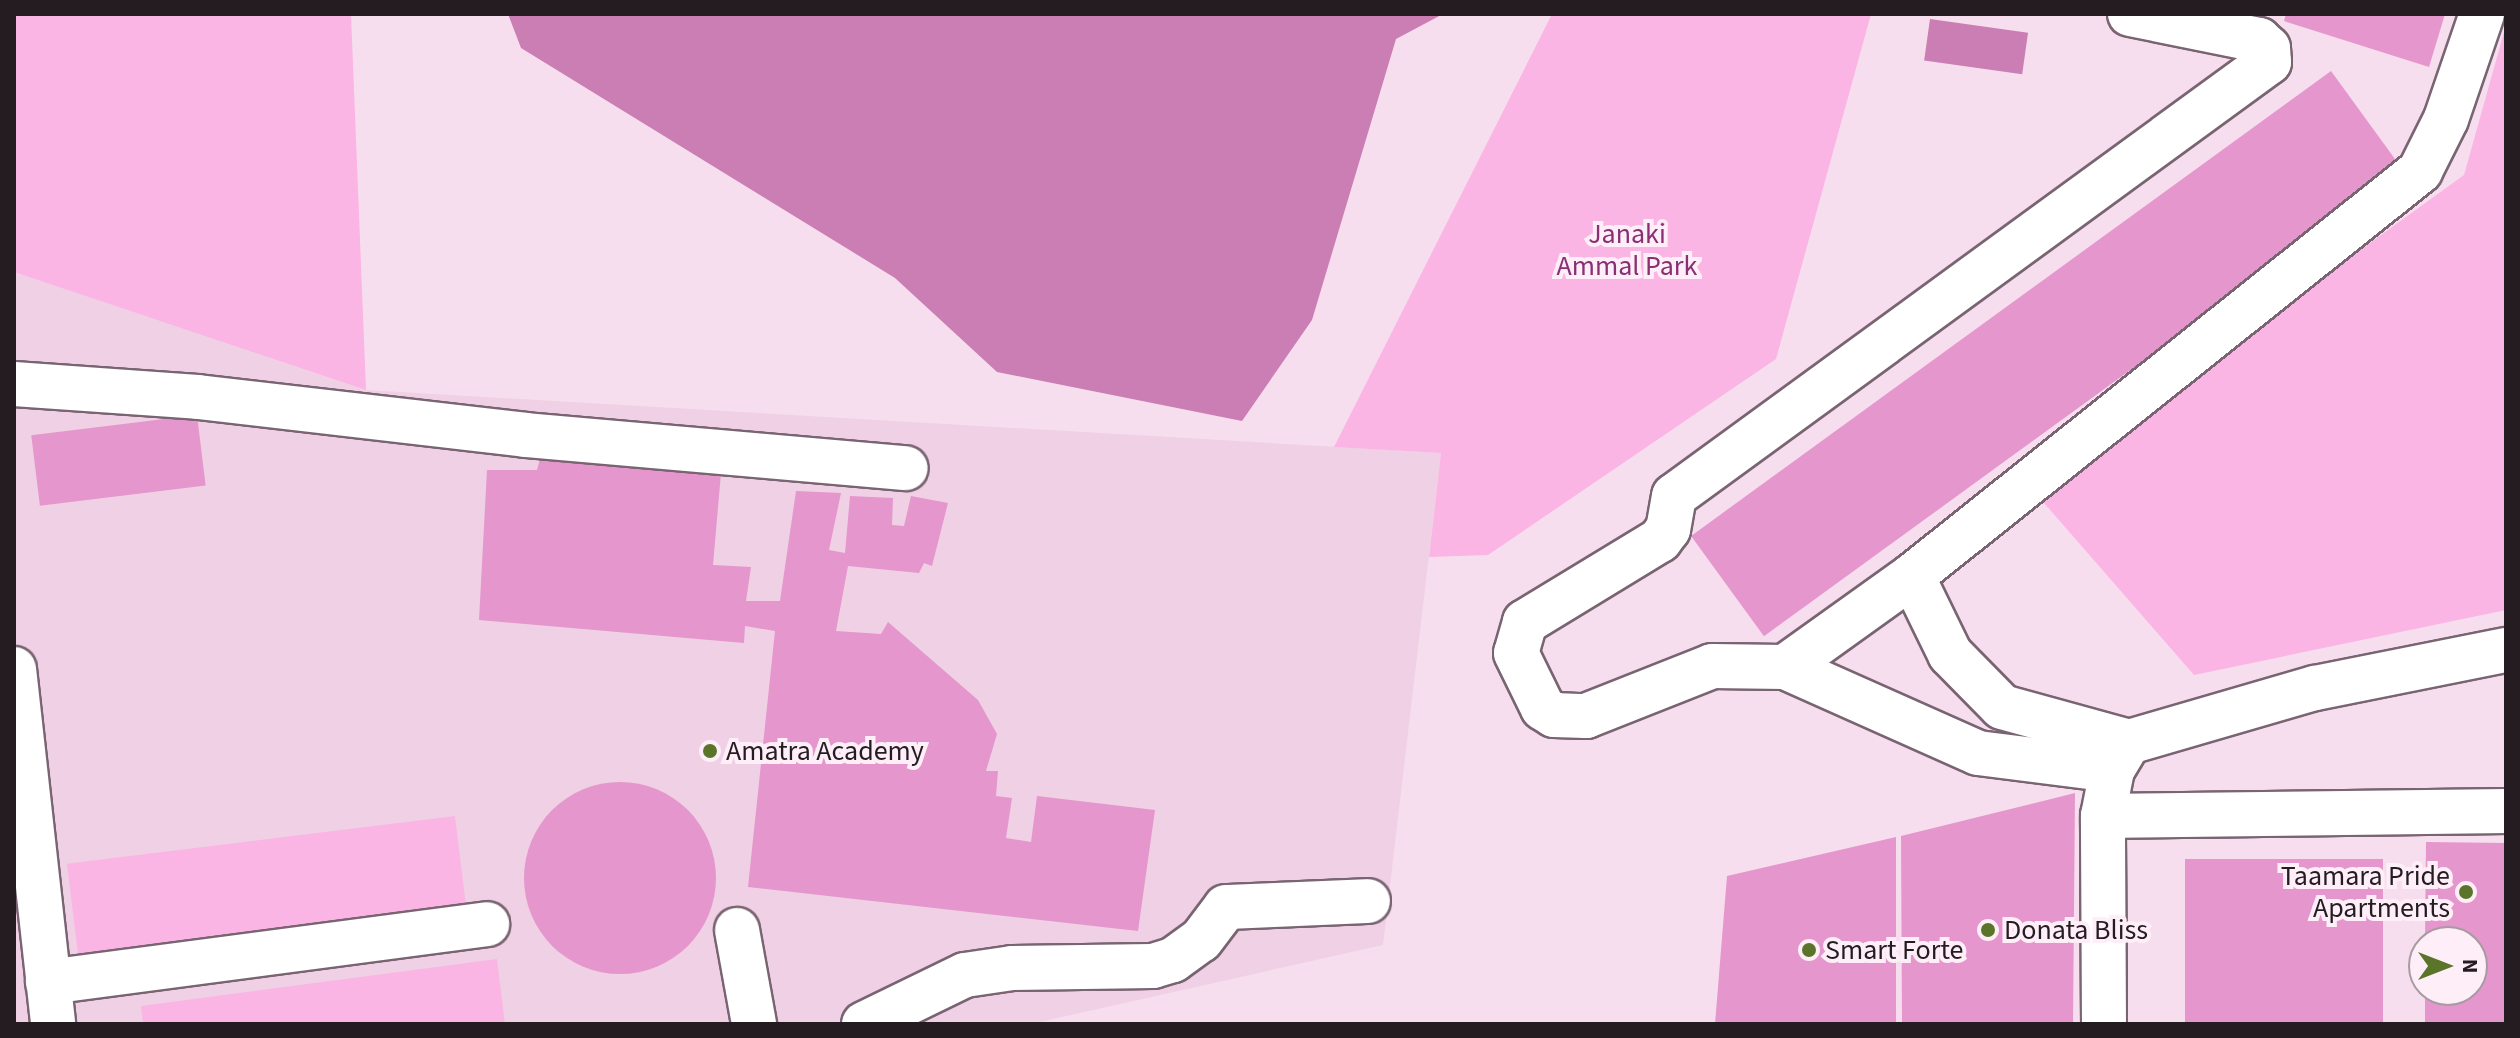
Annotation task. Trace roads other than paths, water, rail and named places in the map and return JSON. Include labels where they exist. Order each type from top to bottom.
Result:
[{"type":"street","points":[[2130,14],[2259,40],[2268,48],[2269,62],[1674,496],[1668,529],[1660,540],[1525,622],[1516,653],[1543,708],[1569,718],[1586,716],[1712,666],[1785,667],[1978,753],[2120,756],[2315,688],[2506,650]]},
{"type":"street","points":[[1785,667],[1912,576],[2420,171],[2446,119],[2482,14]]},
{"type":"street","points":[[14,384],[198,397],[526,435],[906,468]]},
{"type":"street","points":[[1912,576],[1950,654],[2002,707],[2120,756]]},
{"type":"street","points":[[14,669],[53,1024]]},
{"type":"street","points":[[2104,1024],[2103,816],[2120,756]]},
{"type":"street","points":[[2103,816],[2506,811]]},
{"type":"street","points":[[864,1024],[965,975],[1012,968],[1153,966],[1173,960],[1201,940],[1226,907],[1368,901]]},
{"type":"street","points":[[48,982],[487,924]]},
{"type":"street","points":[[737,930],[754,1024]]},
{"type":"place","name":"Amatra Academy","points":[[710,751]]},
{"type":"place","name":"Taamara Pride Apartments","points":[[2466,892]]},
{"type":"place","name":"Donata Bliss","points":[[1988,930]]},
{"type":"place","name":"Smart Forte","points":[[1809,950]]},
{"type":"park label","name":"Janaki Ammal Park","points":[[1627,250]]}]
